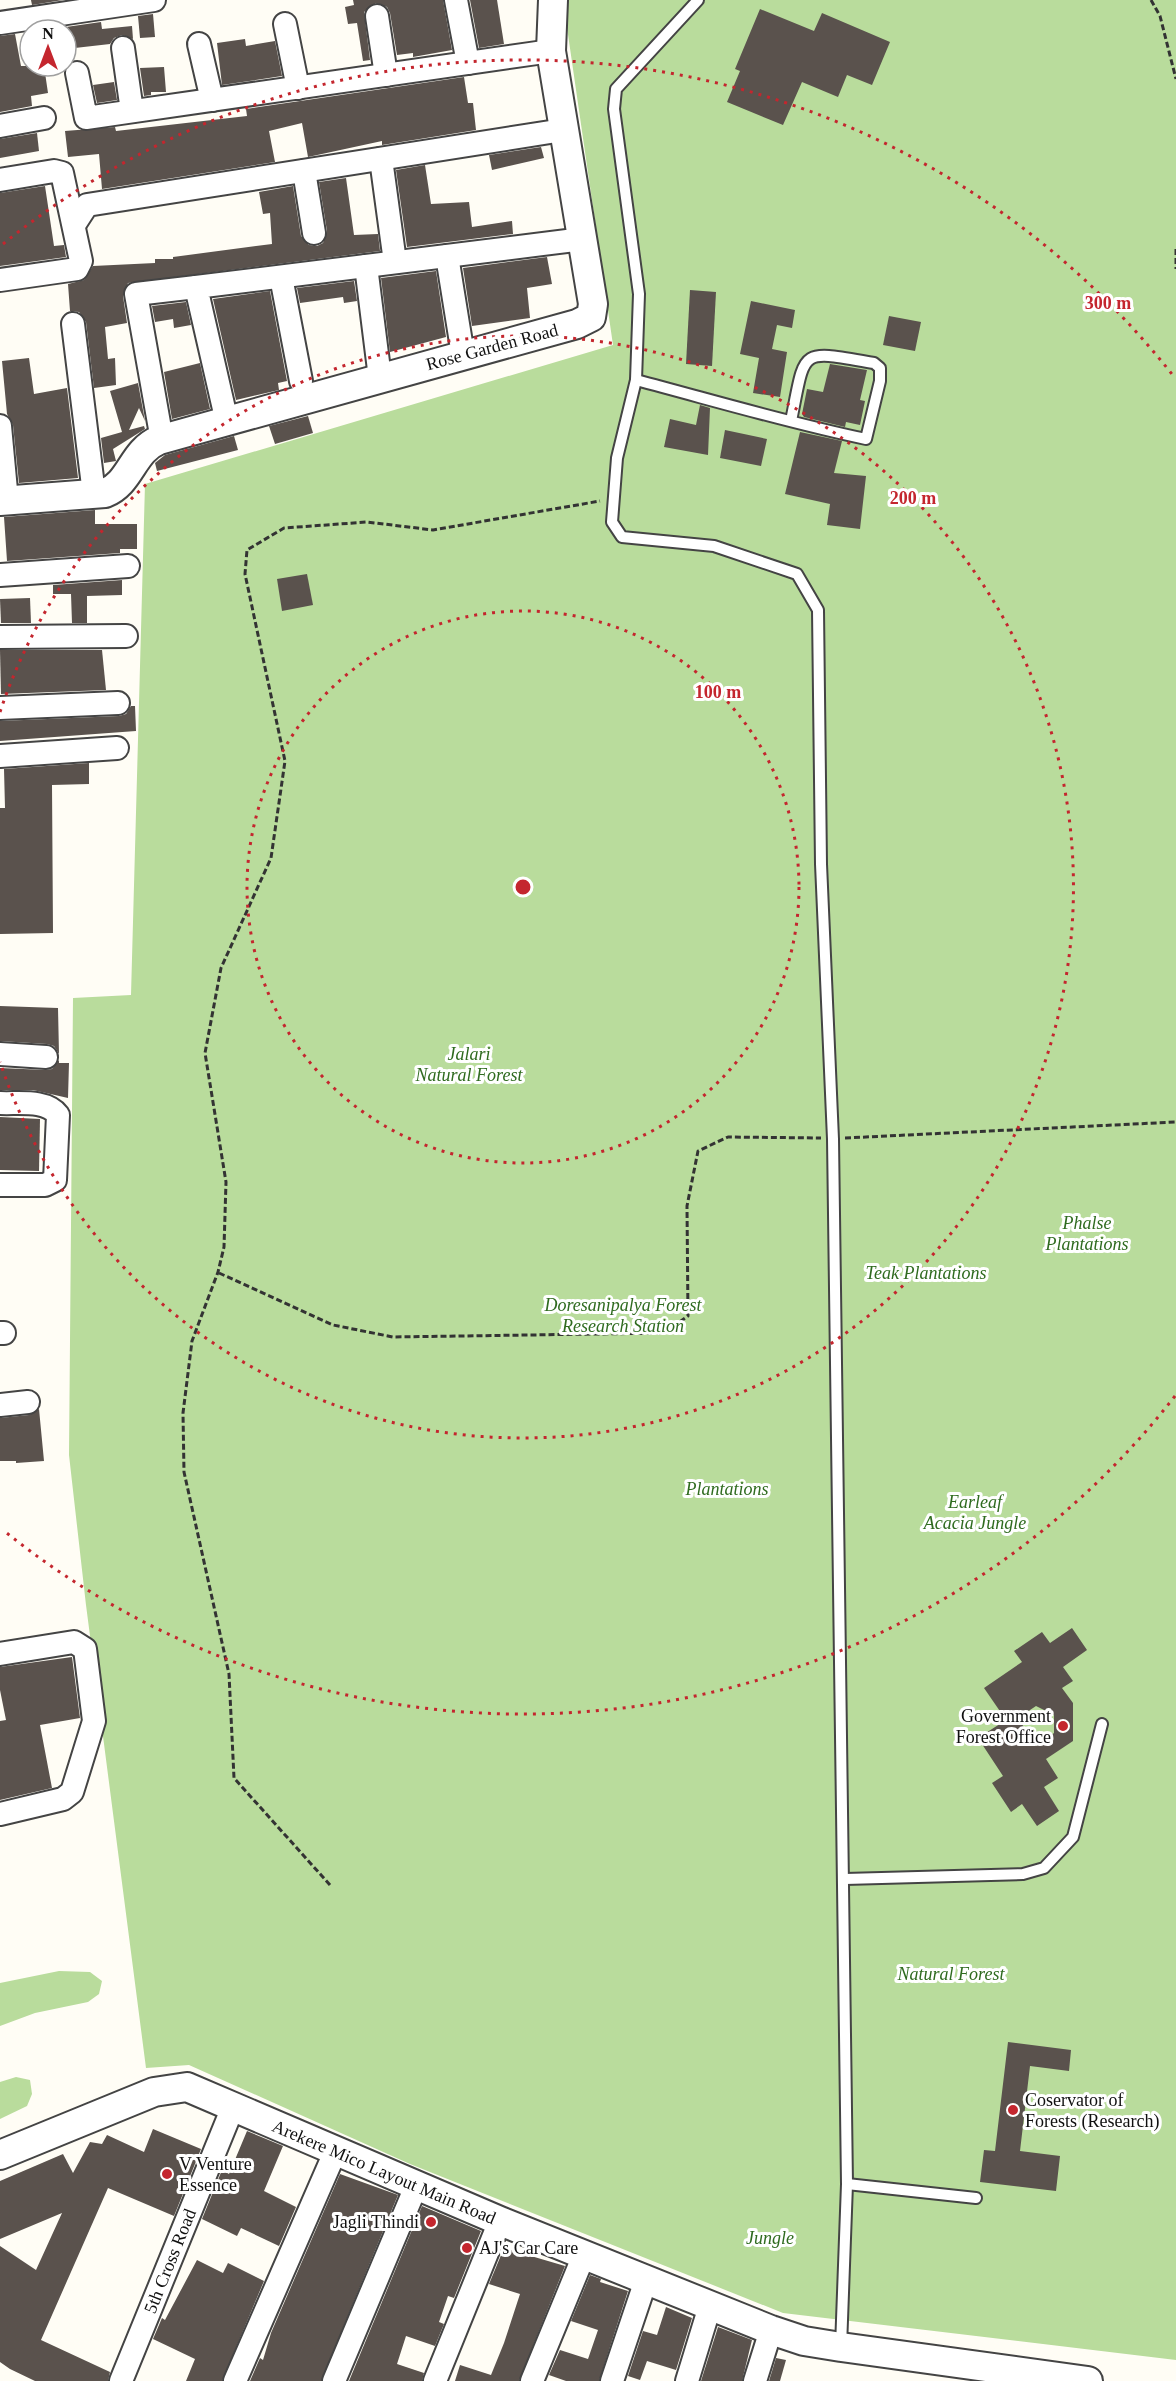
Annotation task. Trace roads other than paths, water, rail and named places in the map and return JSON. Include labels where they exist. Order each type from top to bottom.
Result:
[{"type":"street","points":[[0,23],[154,0]]},
{"type":"street","points":[[456,0],[468,63]]},
{"type":"street","name":"Rose Garden Road","points":[[99,493],[120,485],[138,454],[147,445],[577,324],[591,317],[593,304],[551,51],[553,0]]},
{"type":"street","points":[[377,16],[386,75]]},
{"type":"street","points":[[285,24],[298,88]]},
{"type":"street","points":[[199,44],[212,100]]},
{"type":"street","points":[[123,48],[132,111]]},
{"type":"street","points":[[78,78],[86,118],[551,51]]},
{"type":"street","points":[[0,126],[44,118]]},
{"type":"street","points":[[74,225],[87,205],[563,130]]},
{"type":"street","points":[[381,159],[395,262]]},
{"type":"street","points":[[0,180],[54,171],[62,173],[81,261],[77,269],[0,280]]},
{"type":"street","points":[[304,171],[314,233]]},
{"type":"street","points":[[162,440],[136,294],[583,239]]},
{"type":"street","points":[[447,256],[463,355]]},
{"type":"street","points":[[366,266],[380,378]]},
{"type":"street","points":[[281,277],[301,381]]},
{"type":"street","points":[[196,287],[227,422]]},
{"type":"street","points":[[0,426],[4,501],[99,493],[73,324]]},
{"type":"street","points":[[0,575],[128,566]]},
{"type":"street","points":[[0,637],[126,636]]},
{"type":"street","points":[[0,708],[118,703]]},
{"type":"street","points":[[0,756],[117,748]]},
{"type":"street","points":[[0,1054],[46,1057]]},
{"type":"street","points":[[0,1103],[43,1105],[50,1107],[58,1115],[55,1180],[45,1185],[0,1185]]},
{"type":"street","points":[[0,1405],[28,1402]]},
{"type":"street","points":[[0,1654],[74,1642],[80,1644],[85,1648],[95,1713],[93,1728],[72,1792],[63,1799],[0,1814]]},
{"type":"street","name":"Arekere Mico Layout Main Road","points":[[0,2156],[154,2092],[188,2086],[500,2221],[710,2306],[804,2341],[1088,2381]]},
{"type":"street","name":"5th Cross Road","points":[[121,2381],[233,2107]]},
{"type":"street","points":[[236,2381],[336,2150]]},
{"type":"street","points":[[334,2381],[417,2184]]},
{"type":"street","points":[[435,2381],[500,2221]]},
{"type":"street","points":[[532,2381],[584,2255]]},
{"type":"street","points":[[612,2381],[646,2280]]},
{"type":"street","points":[[687,2381],[710,2306]]},
{"type":"street","points":[[755,2381],[771,2330]]},
{"type":"lane","points":[[698,0],[616,89],[614,109],[639,294],[636,380],[617,458],[612,522],[622,537],[714,546],[797,574],[818,610],[821,864],[833,1139],[845,1879],[847,2184],[841,2347]]},
{"type":"lane","points":[[636,380],[791,421],[866,439],[880,381],[880,369],[874,363],[821,354],[809,358],[802,366],[791,421]]},
{"type":"lane","points":[[845,1879],[1023,1874],[1044,1868],[1072,1837],[1102,1724]]},
{"type":"lane","points":[[847,2184],[976,2198]]},
{"type":"place","name":"Government Forest Office","points":[[1063,1726]]},
{"type":"place","name":"Coservator of Forests (Research)","points":[[1013,2110]]},
{"type":"place","name":"V Venture Essence","points":[[167,2174]]},
{"type":"place","name":"Jagli Thindi","points":[[431,2222]]},
{"type":"place","name":"AJ's Car Care","points":[[467,2248]]},
{"type":"park label","name":"Jalari Natural Forest","points":[[469,1064]]},
{"type":"park label","name":"Phalse Plantations","points":[[1087,1233]]},
{"type":"park label","name":"Teak Plantations","points":[[926,1273]]},
{"type":"park label","name":"Doresanipalya Forest Research Station","points":[[623,1315]]},
{"type":"park label","name":"Plantations","points":[[727,1489]]},
{"type":"park label","name":"Earleaf Acacia Jungle","points":[[975,1512]]},
{"type":"park label","name":"Natural Forest","points":[[951,1974]]},
{"type":"park label","name":"Jungle","points":[[770,2238]]}]
